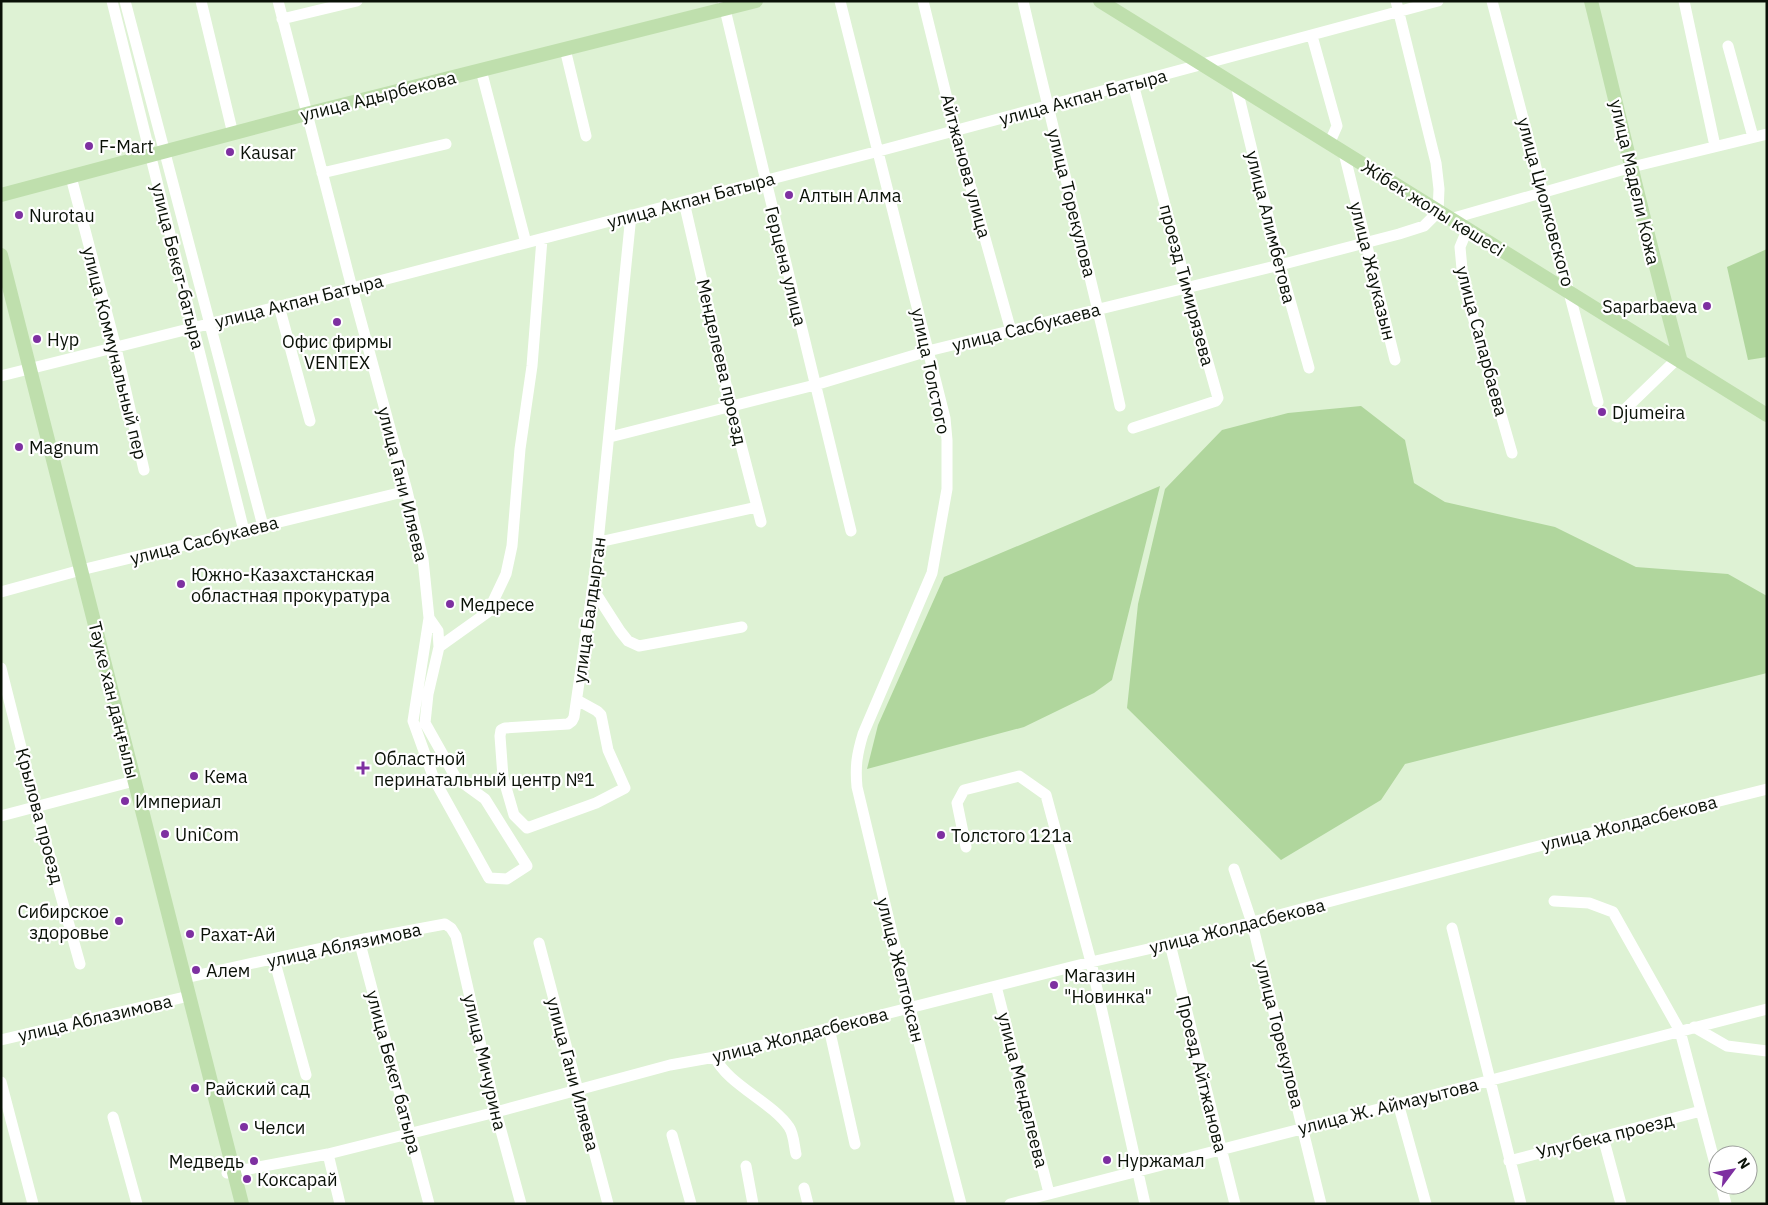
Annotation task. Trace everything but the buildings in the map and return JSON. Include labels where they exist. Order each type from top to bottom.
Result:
[{"type":"main road","name":"улица Адырбекова","points":[[1,195],[306,114],[565,49],[724,5],[756,1]]},
{"type":"main road","name":"Жібек жолы көшесі","points":[[1100,1],[1767,415]]},
{"type":"main road","name":"улица Мадели Кожа","points":[[1591,1],[1679,361]]},
{"type":"main road","name":"Тәуке хан даңғылы","points":[[1,255],[26,370],[186,996],[236,1203]]},
{"type":"main road","name":"Тәуке хан даңғылы","points":[[1,290],[26,370]]},
{"type":"main road","name":"Тәуке хан даңғылы","points":[[131,781],[185,978],[186,996]]},
{"type":"street","name":"улица Бекет-батыра","points":[[112,1],[210,324],[263,526]]},
{"type":"street","name":"улица Бекет-батыра","points":[[125,1],[193,328],[244,531]]},
{"type":"street","points":[[201,1],[232,134]]},
{"type":"street","name":"улица Гани Иляева","points":[[278,1],[306,114],[407,491],[423,559],[429,618],[413,721],[434,779],[489,878],[507,879],[527,866],[486,799],[456,778],[425,723],[428,694],[438,650]]},
{"type":"street","points":[[282,19],[357,1]]},
{"type":"street","name":"улица Толстого","points":[[840,1],[945,418],[947,440],[947,489],[932,573],[863,734]]},
{"type":"street","name":"Айтжанова улица","points":[[923,1],[955,131],[1011,331]]},
{"type":"street","name":"улица Торекулова","points":[[1023,1],[1120,406]]},
{"type":"street","name":"улица Акпан Батыра","points":[[1,376],[352,288],[1047,107],[1312,36],[1397,6],[1438,1]]},
{"type":"street","name":"улица Циолковского","points":[[1492,1],[1598,402]]},
{"type":"street","points":[[1684,1],[1715,146]]},
{"type":"street","name":"Герцена улица","points":[[724,5],[851,531]]},
{"type":"street","points":[[1397,6],[1436,163],[1439,189],[1438,212]]},
{"type":"street","points":[[1312,36],[1337,126],[1329,144]]},
{"type":"street","points":[[1728,46],[1754,137]]},
{"type":"street","points":[[565,49],[586,136]]},
{"type":"street","points":[[481,70],[526,243]]},
{"type":"street","name":"проезд Тимирязева","points":[[1133,84],[1218,400],[1133,428]]},
{"type":"street","name":"улица Алимбетова","points":[[1236,85],[1280,265],[1308,368]]},
{"type":"street","points":[[1450,219],[1632,167],[1767,134]]},
{"type":"street","points":[[322,173],[446,144]]},
{"type":"street","name":"улица Жауказын","points":[[1344,153],[1395,360]]},
{"type":"street","name":"улица Коммунальный пер","points":[[71,177],[116,348],[144,470]]},
{"type":"street","name":"Менделеева проезд","points":[[684,202],[731,406],[761,522]]},
{"type":"street","name":"улица Сасбукаева","points":[[610,438],[815,384],[928,351],[1366,243],[1420,227],[1428,223],[1438,212]]},
{"type":"street","name":"улица Балдырган","points":[[577,700],[597,711],[601,716],[608,750],[625,788],[596,803],[551,818],[532,828],[527,828],[514,815],[504,777],[501,730],[505,728],[568,724],[574,716],[593,588],[610,438],[631,215]]},
{"type":"street","name":"улица Сапарбаева","points":[[1467,230],[1460,247],[1462,269],[1473,317],[1512,453]]},
{"type":"street","points":[[438,650],[488,612],[506,574],[512,546],[520,449],[532,366],[542,239]]},
{"type":"street","points":[[279,306],[310,421]]},
{"type":"street","points":[[1616,417],[1679,361]]},
{"type":"street","name":"улица Сасбукаева","points":[[1,592],[407,491]]},
{"type":"street","points":[[598,542],[757,507]]},
{"type":"street","points":[[593,588],[628,641],[639,646],[742,627]]},
{"type":"street","points":[[429,618],[438,631],[438,650]]},
{"type":"street","name":"Крылова проезд","points":[[1,668],[36,806],[80,964]]},
{"type":"street","name":"улица Желтоксан","points":[[863,734],[855,769],[857,787],[910,1008],[961,1204]]},
{"type":"street","points":[[966,847],[957,803],[964,790],[1019,776],[1046,795],[1090,962],[1145,1204]]},
{"type":"street","points":[[1,816],[131,781]]},
{"type":"street","name":"улица Жолдасбекова","points":[[230,1172],[328,1154],[577,1091],[670,1065],[715,1057],[1090,962],[1170,944],[1527,849],[1767,789]]},
{"type":"street","name":"улица Торекулова","points":[[1234,869],[1252,923],[1321,1204]]},
{"type":"street","points":[[1554,901],[1589,903],[1613,912],[1680,1031],[1710,1145]]},
{"type":"street","name":"улица Аблязимова","points":[[185,978],[359,940],[445,924]]},
{"type":"street","name":"улица Мичурина","points":[[445,924],[451,928],[456,936],[496,1112],[521,1204]]},
{"type":"street","points":[[1452,928],[1520,1204]]},
{"type":"street","name":"улица Бекет батыра","points":[[359,940],[429,1204]]},
{"type":"street","name":"улица Гани Иляева","points":[[539,943],[608,1204]]},
{"type":"street","name":"Проезд Айтжанова","points":[[1170,944],[1235,1204]]},
{"type":"street","points":[[274,959],[306,1075]]},
{"type":"street","name":"улица Менделеева","points":[[996,986],[1050,1194]]},
{"type":"street","name":"улица Аблазимова","points":[[1,1040],[186,996]]},
{"type":"street","name":"улица Ж. Аймауытова","points":[[1010,1204],[1767,1009]]},
{"type":"street","points":[[829,1028],[855,1144]]},
{"type":"street","points":[[1694,1028],[1727,1046],[1767,1051]]},
{"type":"street","points":[[715,1057],[723,1070],[750,1091],[790,1128],[796,1154]]},
{"type":"street","points":[[1,1082],[33,1204]]},
{"type":"street","points":[[1398,1103],[1426,1204]]},
{"type":"street","name":"Улугбека проезд","points":[[1510,1161],[1701,1111]]},
{"type":"street","points":[[112,1116],[137,1204]]},
{"type":"street","points":[[672,1135],[690,1204]]},
{"type":"street","points":[[1603,1137],[1621,1204]]},
{"type":"street","points":[[328,1154],[340,1204]]},
{"type":"street","points":[[746,1166],[753,1204]]},
{"type":"street","points":[[804,1188],[808,1204]]},
{"type":"green space","points":[[1767,249],[1767,357],[1748,360],[1727,267]]},
{"type":"green space","points":[[1361,406],[1405,440],[1414,483],[1445,502],[1555,527],[1636,567],[1728,574],[1767,596],[1767,673],[1405,764],[1381,800],[1281,860],[1127,708],[1138,604],[1165,489],[1222,430],[1288,413]]},
{"type":"green space","points":[[1160,486],[1112,680],[1094,693],[1024,727],[867,769],[878,725],[944,577]]},
{"type":"place","name":"F-Mart","points":[[89,146]]},
{"type":"place","name":"Kausar","points":[[230,152]]},
{"type":"place","name":"Алтын Алма","points":[[789,195]]},
{"type":"place","name":"Nurotau","points":[[19,215]]},
{"type":"place","name":"Saparbaeva","points":[[1707,306]]},
{"type":"place","name":"Офис фирмы VENTEX","points":[[337,322]]},
{"type":"place","name":"Нур","points":[[37,339]]},
{"type":"place","name":"Djumeira","points":[[1602,412]]},
{"type":"place","name":"Magnum","points":[[19,447]]},
{"type":"place","name":"Южно-Казахстанская областная прокуратура","points":[[181,584]]},
{"type":"place","name":"Медресе","points":[[450,604]]},
{"type":"place","name":"Областной перинатальный центр №1","points":[[363,768]]},
{"type":"place","name":"Кема","points":[[194,776]]},
{"type":"place","name":"Империал","points":[[125,801]]},
{"type":"place","name":"UniCom","points":[[165,834]]},
{"type":"place","name":"Толстого 121а","points":[[941,835]]},
{"type":"place","name":"Сибирское здоровье","points":[[119,921]]},
{"type":"place","name":"Рахат-Ай","points":[[190,934]]},
{"type":"place","name":"Алем","points":[[196,970]]},
{"type":"place","name":"Магазин \"Новинка\"","points":[[1054,985]]},
{"type":"place","name":"Райский сад","points":[[195,1088]]},
{"type":"place","name":"Челси","points":[[244,1127]]},
{"type":"place","name":"Нуржамал","points":[[1107,1160]]},
{"type":"place","name":"Медведь","points":[[254,1161]]},
{"type":"place","name":"Коксарай","points":[[247,1179]]}]
